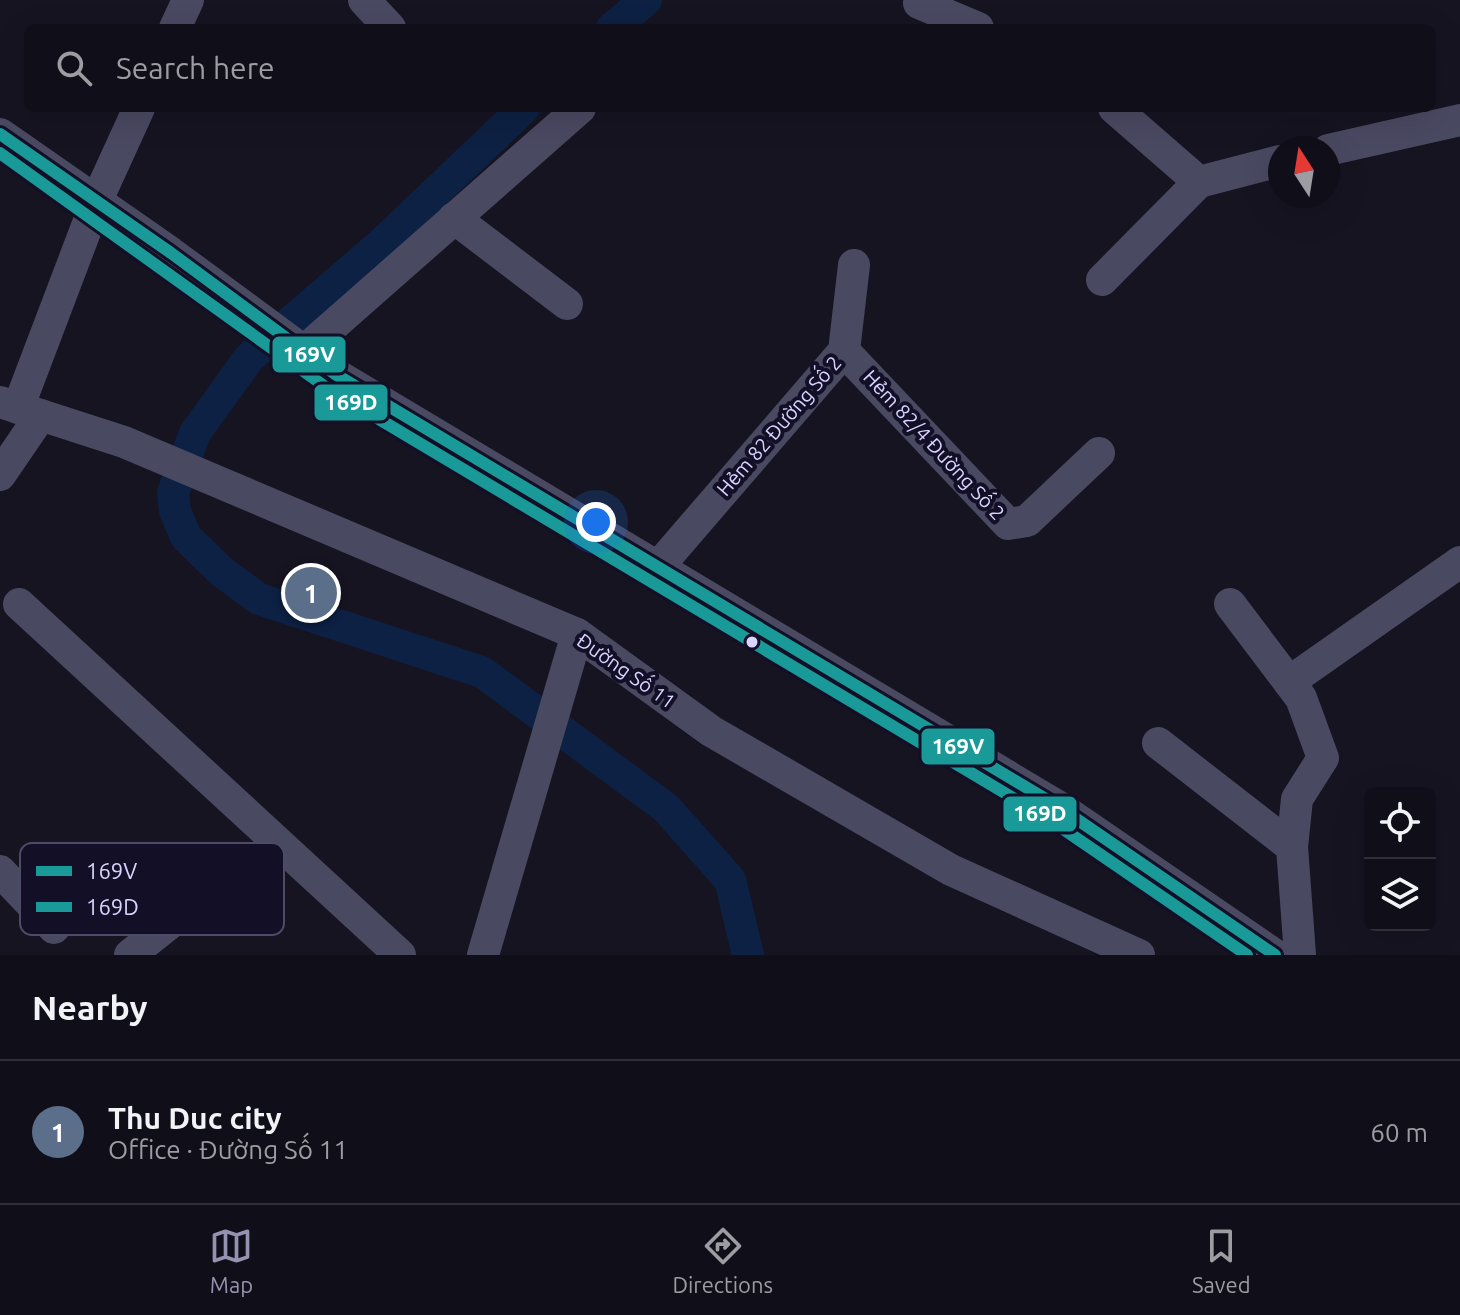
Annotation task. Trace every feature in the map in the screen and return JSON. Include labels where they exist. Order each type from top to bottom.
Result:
[{"type":"street","points":[[177,24],[188,0]]},
{"type":"street","points":[[364,0],[386,24]]},
{"type":"street","points":[[919,3],[969,24]]},
{"type":"street","points":[[0,475],[20,408],[97,200],[137,112]]},
{"type":"street","points":[[304,351],[575,112]]},
{"type":"street","points":[[1119,112],[1199,182]]},
{"type":"street","points":[[1340,147],[1460,120]]},
{"type":"street","points":[[0,134],[97,200],[335,374],[1059,807],[1275,955]]},
{"type":"street","points":[[1102,280],[1199,182],[1268,164]]},
{"type":"street","points":[[454,218],[567,304]]},
{"type":"street","name":"Hẻm 82 Đường Số 2","points":[[658,567],[844,351],[854,265]]},
{"type":"street","name":"Hẻm 82/4 Đường Số 2","points":[[844,351],[1008,524],[1027,521],[1099,453]]},
{"type":"street","name":"Đường Số 11","points":[[20,408],[141,450],[577,634],[711,731],[951,870],[1139,955]]},
{"type":"street","points":[[1289,682],[1460,562]]},
{"type":"street","points":[[19,604],[278,843]]},
{"type":"street","points":[[1230,604],[1301,698],[1323,758],[1297,799],[1292,847],[1300,955]]},
{"type":"street","points":[[483,955],[577,634]]},
{"type":"street","points":[[1158,743],[1292,847]]},
{"type":"street","points":[[284,848],[400,955]]},
{"type":"street","points":[[0,871],[20,892]]},
{"type":"street","points":[[130,955],[155,935]]},
{"type":"waterway","points":[[617,24],[646,0]]},
{"type":"waterway","points":[[520,112],[381,244],[249,358],[195,433],[173,493],[175,511],[186,537],[222,572],[259,599],[482,672],[666,808],[730,880],[748,955]]},
{"type":"transit line","name":"169V","points":[[0,134],[171,253],[335,374],[1059,807],[1275,955]]},
{"type":"transit line","name":"169D","points":[[0,153],[327,388],[1050,820],[1247,955]]},
{"type":"place","name":"Thu Duc city","points":[[311,593]]}]
